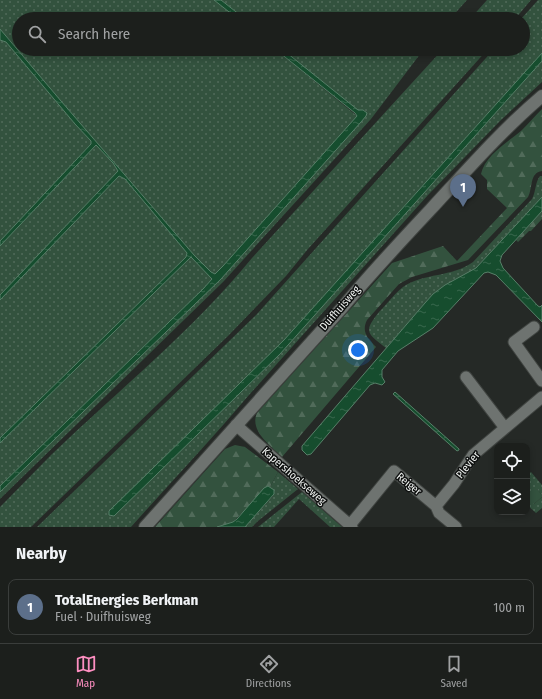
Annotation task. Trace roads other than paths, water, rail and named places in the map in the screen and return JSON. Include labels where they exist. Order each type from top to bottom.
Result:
[{"type":"main road","name":"Duifhuisweg","points":[[145,527],[363,283],[464,173],[527,109],[542,96]]},
{"type":"street","points":[[534,326],[514,342],[542,380]]},
{"type":"street","points":[[466,376],[505,428]]},
{"type":"street","name":"Plevier","points":[[436,506],[454,484],[473,455],[542,397]]},
{"type":"street","name":"Kapershoekseweg","points":[[236,426],[351,526]]},
{"type":"street","name":"Reiger","points":[[351,526],[394,471],[436,506],[439,513],[456,527]]},
{"type":"water","points":[[214,0],[221,0],[236,12],[229,12]]},
{"type":"water","points":[[0,29],[12,43],[12,49],[6,42],[0,40]]},
{"type":"water","points":[[542,53],[542,61],[280,354],[114,516],[109,515],[109,511],[284,340]]},
{"type":"water","points":[[18,56],[23,56],[194,255],[211,272],[215,274],[357,116],[284,56],[291,56],[358,110],[363,110],[367,113],[361,122],[221,279],[0,492],[0,486],[212,279],[191,257],[0,443],[0,438],[186,257],[187,253],[125,179],[119,176],[0,300],[0,295],[118,171],[113,163],[96,145],[0,246],[0,241],[91,144],[91,141]]},
{"type":"water","points":[[542,197],[542,211],[502,255],[500,261],[503,268],[538,306],[540,307],[542,305],[542,322],[496,275],[488,272],[484,273],[433,328],[398,351],[382,370],[382,377],[385,382],[382,385],[375,383],[370,385],[311,454],[307,455],[302,450],[302,446],[433,294],[445,285],[476,268]]},
{"type":"water","points":[[395,392],[459,450],[457,451],[393,394]]},
{"type":"water","points":[[268,486],[274,490],[274,494],[245,527],[217,527],[233,522],[237,519],[264,488]]},
{"type":"place","name":"TotalEnergies Berkman","points":[[463,207]]}]
